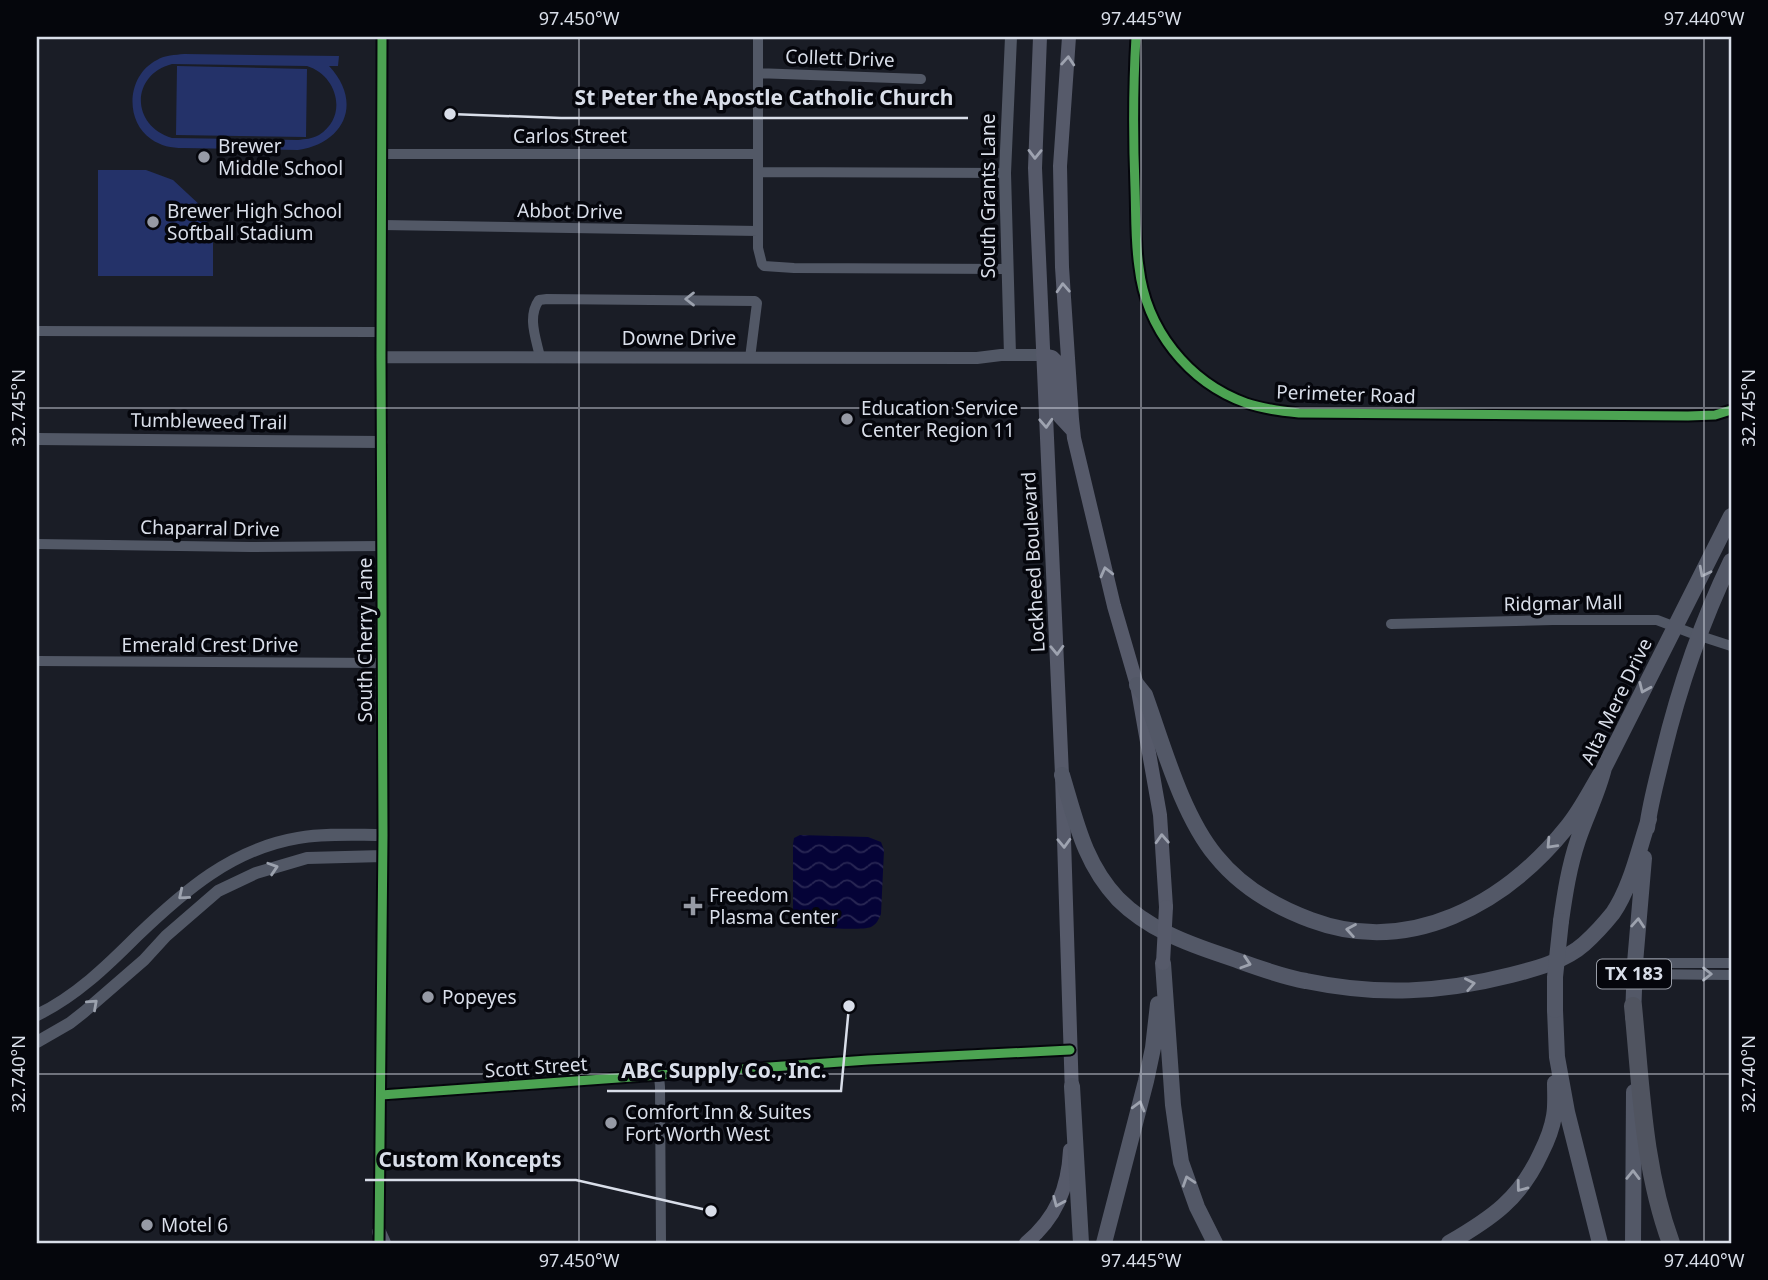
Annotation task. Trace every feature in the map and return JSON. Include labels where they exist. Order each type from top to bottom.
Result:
[{"type":"highway","points":[[1633,1006],[1650,1168],[1662,1220],[1671,1243]]},
{"type":"main road","name":"Lockheed Boulevard","points":[[1026,1243],[1042,1228],[1062,1195],[1069,1167],[1072,1086],[1062,775],[1035,168],[1040,37]]},
{"type":"main road","points":[[1069,37],[1060,166],[1062,267],[1073,430],[1114,606],[1137,685],[1160,815],[1166,907],[1163,963],[1153,1048],[1104,1243]]},
{"type":"main road","points":[[1043,355],[1056,361],[1060,417],[1073,430]]},
{"type":"main road","name":"Alta Mere Drive","points":[[1600,1243],[1567,1112],[1557,1057],[1555,976],[1566,887],[1573,855],[1599,790],[1604,768],[1731,516]]},
{"type":"main road","name":"TX 183","points":[[1633,1243],[1633,1006],[1640,888],[1648,819],[1671,723],[1707,614],[1731,561]]},
{"type":"main road","points":[[1137,685],[1145,695],[1192,817],[1224,866],[1251,890],[1270,902],[1322,924],[1356,932],[1379,933],[1434,924],[1459,915],[1506,887],[1568,826],[1604,768]]},
{"type":"main road","points":[[1062,775],[1094,869],[1117,897],[1156,929],[1181,941],[1265,970],[1305,981],[1360,990],[1399,992],[1455,987],[1529,970],[1565,956],[1582,945],[1613,913],[1625,892],[1648,819]]},
{"type":"main road","points":[[1163,963],[1173,1104],[1181,1162],[1197,1207],[1215,1243]]},
{"type":"main road","points":[[1450,1243],[1479,1225],[1513,1198],[1533,1170],[1554,1118],[1557,1057]]},
{"type":"main road","points":[[1072,1086],[1081,1243]]},
{"type":"street","name":"South Cherry Lane","points":[[381,1240],[382,37]]},
{"type":"street","points":[[758,37],[758,248],[764,266],[1007,269]]},
{"type":"street","name":"South Grants Lane","points":[[1010,355],[1005,173],[1011,37]]},
{"type":"street","name":"Perimeter Road","points":[[1136,37],[1133,126],[1139,269],[1154,321],[1165,341],[1190,369],[1219,391],[1248,404],[1299,413],[1688,416],[1715,415],[1731,410]]},
{"type":"street","name":"Collett Drive","points":[[758,73],[921,79]]},
{"type":"street","name":"Carlos Street","points":[[382,153],[758,153]]},
{"type":"street","points":[[758,172],[1005,173]]},
{"type":"street","name":"Abbot Drive","points":[[382,225],[758,231]]},
{"type":"street","points":[[540,357],[533,320],[534,307],[543,299],[755,301],[757,303],[750,358]]},
{"type":"street","points":[[37,331],[382,330]]},
{"type":"street","name":"Downe Drive","points":[[382,357],[977,358],[1043,355]]},
{"type":"street","name":"Downe Drive","points":[[977,358],[1029,363],[1044,370]]},
{"type":"street","name":"Tumbleweed Trail","points":[[37,439],[382,442]]},
{"type":"street","name":"Chaparral Drive","points":[[37,544],[382,546]]},
{"type":"street","name":"Ridgmar Mall","points":[[1391,624],[1657,620],[1731,646]]},
{"type":"street","name":"Emerald Crest Drive","points":[[37,661],[382,663]]},
{"type":"street","points":[[37,1015],[72,994],[103,970],[153,921],[219,867],[256,850],[296,838],[383,835]]},
{"type":"street","points":[[37,1041],[84,1012],[218,891],[256,873],[307,858],[383,856]]},
{"type":"street","points":[[1635,968],[1731,962]]},
{"type":"street","points":[[1635,968],[1731,975]]},
{"type":"street","name":"Scott Street","points":[[381,1095],[868,1060],[1070,1050]]},
{"type":"street","points":[[659,1076],[661,1243]]},
{"type":"shaded area","points":[[181,54],[339,56],[338,66],[329,66],[345,93],[347,107],[344,119],[327,139],[298,150],[179,148],[162,145],[142,131],[136,121],[133,110],[135,87],[147,67],[163,57]],"holes":[[[172,64],[307,66],[326,78],[336,97],[334,117],[328,127],[311,138],[172,138],[159,132],[149,123],[143,112],[143,89],[149,79],[158,70]]]},
{"type":"shaded area","points":[[177,66],[307,69],[306,137],[176,135]]},
{"type":"shaded area","name":"Brewer High School Softball Stadium","points":[[98,170],[146,170],[173,180],[202,207],[213,237],[213,276],[98,276]]},
{"type":"water","points":[[800,835],[868,837],[881,842],[884,850],[881,914],[875,925],[845,929],[797,922],[793,911],[793,844],[794,838]]},
{"type":"cycle path","points":[[379,1243],[383,835],[382,37]]},
{"type":"cycle path","points":[[1136,37],[1136,227],[1143,290],[1161,332],[1173,350],[1206,382],[1225,394],[1265,408],[1299,413],[1688,416],[1715,415],[1731,410]]},
{"type":"cycle path","points":[[381,1095],[868,1060],[1070,1050]]},
{"type":"place","name":"St Peter the Apostle Catholic Church","points":[[450,114]]},
{"type":"place","name":"Brewer Middle School","points":[[204,157]]},
{"type":"place","name":"Brewer High School Softball Stadium","points":[[153,222]]},
{"type":"place","name":"Education Service Center Region 11","points":[[847,419]]},
{"type":"place","name":"Freedom Plasma Center","points":[[693,906]]},
{"type":"place","name":"Popeyes","points":[[428,997]]},
{"type":"place","name":"ABC Supply Co., Inc.","points":[[849,1006]]},
{"type":"place","name":"Comfort Inn & Suites Fort Worth West","points":[[611,1123]]},
{"type":"place","name":"Custom Koncepts","points":[[711,1211]]},
{"type":"place","name":"Motel 6","points":[[147,1225]]}]
